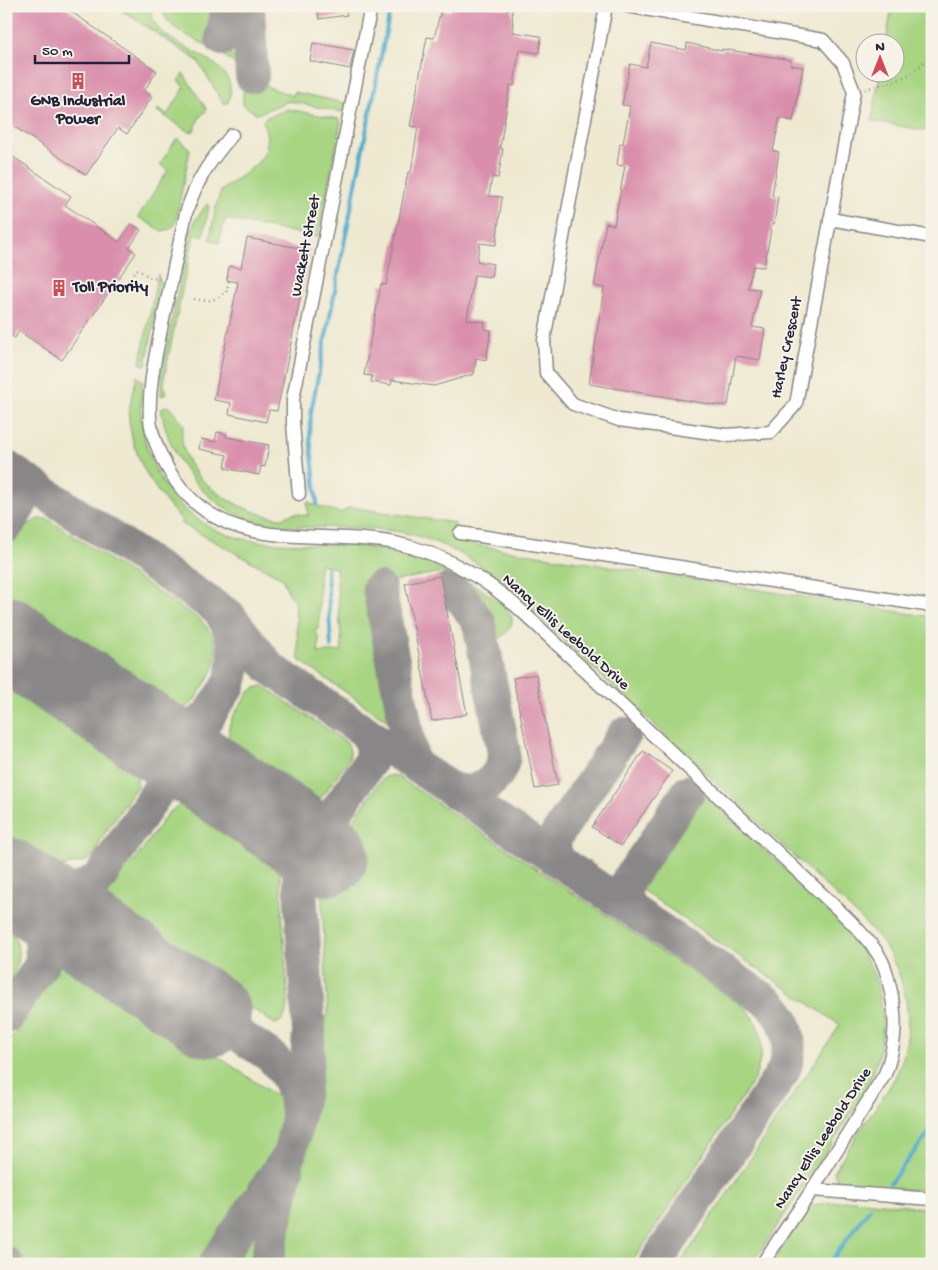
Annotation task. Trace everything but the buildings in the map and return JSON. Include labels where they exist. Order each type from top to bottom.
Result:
[{"type":"street","name":"Wackett Street","points":[[299,494],[293,423],[293,399],[371,6]]},
{"type":"street","name":"Harley Crescent","points":[[606,6],[544,340],[546,373],[573,404],[619,420],[726,435],[771,432],[796,404],[854,92]]},
{"type":"street","points":[[626,6],[823,40],[843,63],[854,92]]},
{"type":"street","name":"Nancy Ellis Leebold Drive","points":[[232,135],[212,158],[193,192],[186,213],[150,390],[150,420],[157,447],[179,485],[198,506],[232,526],[270,534],[355,538],[395,543],[423,550],[449,562],[493,587],[526,615],[860,931],[879,955],[885,966],[895,1011],[896,1028],[890,1060],[878,1088],[762,1264]]},
{"type":"street","points":[[830,220],[932,237]]},
{"type":"street","points":[[460,533],[932,606]]},
{"type":"street","points":[[812,1190],[932,1200]]},
{"type":"path","points":[[854,92],[898,80],[912,73],[932,55]]},
{"type":"path","points":[[128,281],[137,269],[151,278],[156,278]]},
{"type":"path","points":[[194,299],[209,302],[226,294],[229,280]]},
{"type":"green space","points":[[115,6],[149,6],[153,20],[158,28],[167,36],[218,67],[227,77],[230,89],[228,103],[223,103],[198,61]]},
{"type":"green space","points":[[161,6],[217,6],[210,42],[240,62],[245,67],[250,80],[293,96],[294,92],[346,103],[344,111],[341,112],[289,101],[257,114],[243,105],[243,79],[236,66],[218,52],[175,28],[166,18]]},
{"type":"green space","points":[[892,6],[932,6],[932,132],[872,121],[878,82],[906,82],[906,32],[888,32]]},
{"type":"green space","points":[[183,73],[207,110],[199,118],[194,131],[189,132],[157,111],[158,109],[167,115],[185,87],[178,81]]},
{"type":"green space","points":[[288,109],[339,119],[341,122],[318,237],[225,219],[219,243],[210,239],[216,207],[222,190],[250,169],[262,157],[267,142],[263,122],[265,118]]},
{"type":"green space","points":[[177,138],[190,149],[175,225],[170,229],[162,231],[138,217],[168,170],[160,164]]},
{"type":"green space","points":[[208,203],[209,207],[203,237],[194,234],[165,373],[164,386],[166,394],[161,396],[162,369],[189,235],[196,219]]},
{"type":"green space","points":[[158,274],[161,288],[146,364],[144,365],[140,363]]},
{"type":"green space","points":[[137,376],[143,381],[141,408],[144,435],[151,460],[163,483],[179,503],[198,520],[222,532],[249,540],[361,547],[394,552],[422,560],[474,585],[502,604],[510,614],[512,622],[510,627],[498,640],[489,632],[484,596],[442,572],[373,585],[398,719],[389,722],[299,660],[295,601],[290,596],[282,578],[182,524],[181,519],[151,481],[135,449],[129,418]],"holes":[[[319,564],[336,568],[342,651],[318,653],[319,639],[315,630],[319,628]]]},
{"type":"green space","points":[[166,406],[171,408],[184,425],[182,438],[186,455],[193,469],[204,482],[232,502],[264,515],[281,518],[291,514],[308,516],[307,502],[309,501],[311,504],[341,513],[350,507],[455,523],[453,538],[474,545],[932,617],[932,1192],[837,1182],[834,1171],[893,1081],[907,1041],[907,1010],[901,980],[885,947],[861,919],[496,576],[438,543],[413,535],[371,529],[282,526],[259,522],[237,514],[218,503],[201,489],[187,472],[175,453],[167,432],[161,409]]},
{"type":"green space","points":[[38,519],[48,519],[202,621],[213,637],[216,650],[215,665],[193,702],[186,707],[173,707],[159,702],[93,654],[6,595],[6,550],[23,528]]},
{"type":"green space","points":[[6,677],[116,751],[130,762],[137,774],[137,786],[101,839],[95,854],[86,861],[65,866],[36,864],[6,844]]},
{"type":"green space","points":[[263,686],[346,742],[350,752],[349,759],[321,798],[311,800],[234,750],[228,734],[232,719],[250,691]]},
{"type":"green space","points":[[392,775],[398,777],[743,1006],[756,1022],[761,1039],[761,1048],[755,1078],[631,1264],[277,1264],[324,1042],[324,1017],[328,1016],[321,884],[326,887],[359,842],[346,831],[381,780]]},
{"type":"green space","points":[[698,787],[840,921],[856,942],[869,964],[882,1008],[879,1053],[860,1101],[752,1264],[680,1264],[840,1025],[636,886],[636,878]]},
{"type":"green space","points":[[180,805],[191,805],[199,808],[279,861],[288,1003],[284,1016],[278,1023],[275,1024],[104,908],[103,899],[120,873],[135,860],[168,813]]},
{"type":"green space","points":[[6,923],[15,939],[18,954],[15,970],[6,986]]},
{"type":"green space","points":[[71,957],[285,1102],[287,1123],[283,1141],[202,1264],[31,1264],[6,1248],[6,1046],[64,961]]},
{"type":"green space","points":[[855,1200],[932,1209],[932,1264],[771,1264],[810,1205]]},
{"type":"green space","points":[[267,1206],[256,1264],[228,1264]]},
{"type":"waterway","points":[[317,503],[310,436],[311,412],[391,6]]},
{"type":"waterway","points":[[327,569],[331,647]]},
{"type":"waterway","points":[[890,1183],[932,1129]]},
{"type":"waterway","points":[[829,1264],[870,1208]]},
{"type":"taxiway","points":[[222,39],[228,6]]},
{"type":"taxiway","points":[[248,6],[252,76]]},
{"type":"taxiway","points":[[6,467],[229,616],[270,668],[767,1001],[774,1008],[785,1025],[789,1043],[783,1072],[655,1264]]},
{"type":"taxiway","points":[[6,527],[20,506],[23,492],[22,486],[12,471]]},
{"type":"taxiway","points":[[379,588],[413,764]]},
{"type":"taxiway","points":[[445,591],[455,594],[463,600],[479,623],[504,753],[498,772],[485,785],[468,791],[448,787]]},
{"type":"taxiway","points":[[6,1017],[229,685],[234,667],[234,650],[231,633],[223,617]]},
{"type":"taxiway","points":[[6,636],[65,678],[145,728],[162,732],[179,731],[195,725],[209,715]]},
{"type":"taxiway","points":[[215,1264],[290,1153],[303,1091],[309,1032],[299,869],[303,860],[369,763],[371,746],[369,738],[364,731]]},
{"type":"taxiway","points":[[562,863],[557,857],[555,850],[556,836],[624,734]]},
{"type":"taxiway","points":[[634,911],[626,898],[627,882],[688,792]]},
{"type":"taxiway","points":[[6,877],[30,889],[42,892],[66,893],[78,890],[101,876]]},
{"type":"taxiway","points":[[6,880],[23,897],[35,918],[41,941],[41,965]]},
{"type":"taxiway","points":[[209,1015],[275,1061],[285,1074],[292,1088],[297,1113]]},
{"type":"taxiway","points":[[266,1264],[287,1169]]},
{"type":"runway","points":[[6,638],[327,854]]},
{"type":"runway","points":[[6,879],[209,1015]]},
{"type":"place","name":"GNB Industrial Power","points":[[78,81]]},
{"type":"place","name":"Toll Priority","points":[[59,288]]}]
